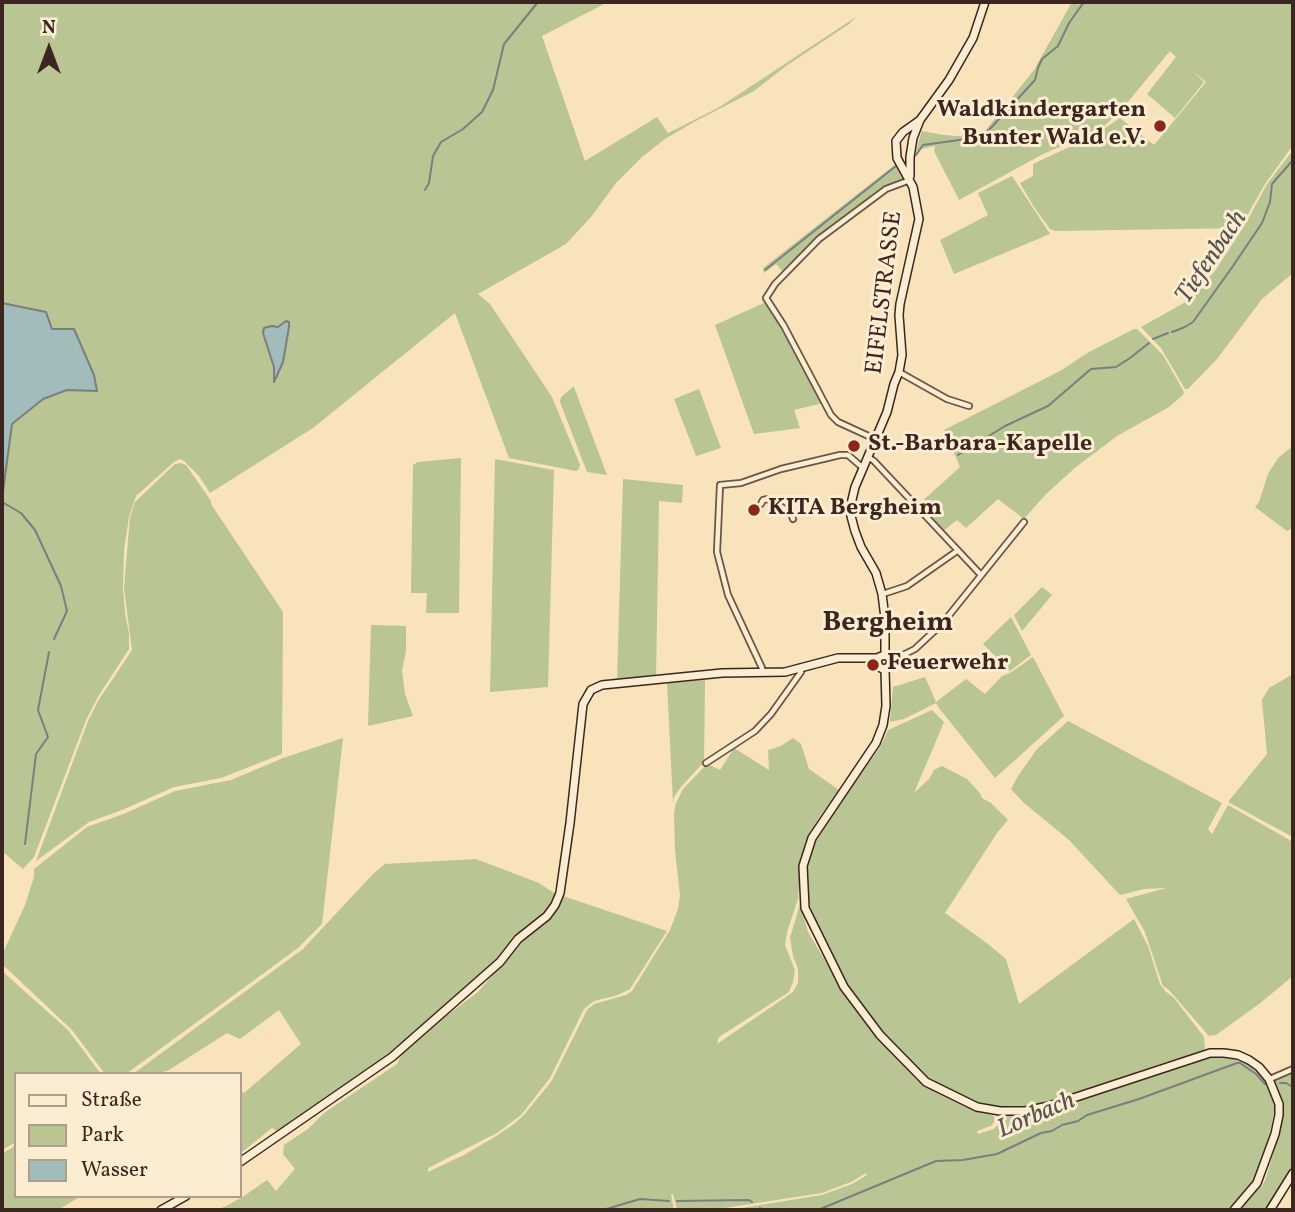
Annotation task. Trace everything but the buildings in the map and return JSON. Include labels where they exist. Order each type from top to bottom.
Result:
[{"type":"street","points":[[913,138],[920,120],[949,80],[973,38],[985,2]]},
{"type":"street","points":[[910,180],[898,158],[896,141],[920,120]]},
{"type":"street","points":[[908,128],[913,131],[910,180]]},
{"type":"street","points":[[898,158],[904,161],[910,157]]},
{"type":"street","points":[[875,439],[838,422],[831,415],[784,326],[766,298],[775,284],[819,239],[886,189],[910,180]]},
{"type":"street","name":"EIFELSTRASSE","points":[[885,655],[882,594],[876,573],[861,547],[851,516],[851,504],[855,487],[887,412],[899,372],[902,355],[900,304],[919,219],[910,180]]},
{"type":"street","points":[[899,372],[947,399],[969,406]]},
{"type":"street","points":[[762,673],[728,595],[717,552],[720,485],[741,483],[781,469],[840,455],[848,455],[863,469]]},
{"type":"street","points":[[868,457],[981,575]]},
{"type":"street","points":[[761,504],[768,499],[775,502],[791,514],[793,519]]},
{"type":"street","points":[[242,1161],[392,1057],[500,962],[518,939],[547,916],[560,893],[583,704],[592,690],[602,685],[722,673],[785,671],[838,658],[905,654],[942,624],[1024,522]]},
{"type":"street","points":[[882,594],[906,586],[957,551]]},
{"type":"street","points":[[885,655],[877,663],[885,669]]},
{"type":"street","points":[[885,655],[890,665],[885,669]]},
{"type":"street","points":[[706,763],[755,731],[771,714],[801,672],[800,668]]},
{"type":"street","points":[[885,669],[886,706],[876,743],[812,838],[803,866],[805,908],[844,987],[880,1035],[926,1082],[977,1107],[1000,1111],[1025,1111],[1049,1106],[1210,1053],[1238,1055],[1259,1068],[1269,1079],[1279,1104],[1279,1115],[1257,1183],[1234,1210]]},
{"type":"street","points":[[1269,1079],[1293,1069]]},
{"type":"street","points":[[1270,1210],[1293,1173]]},
{"type":"street","points":[[161,1210],[182,1198]]},
{"type":"green space","points":[[2,2],[608,2],[542,36],[585,161],[657,117],[668,133],[718,108],[856,17],[754,91],[665,139],[616,183],[591,217],[566,244],[478,294],[490,304],[552,397],[580,465],[576,471],[509,458],[455,313],[313,428],[210,493],[199,476],[180,459],[136,496],[129,517],[124,550],[123,588],[129,649],[86,720],[34,857],[23,869],[2,851],[2,499],[12,424],[43,399],[67,390],[97,390],[52,329],[46,312],[2,303]],"holes":[[[289,322],[283,362],[275,381],[270,351],[272,326],[278,327]]]},
{"type":"green space","points":[[1072,2],[1293,2],[1293,145],[1265,184],[1240,228],[1056,231],[1050,229],[1020,183],[1033,176],[1033,164],[1093,136],[1120,118],[1154,145],[1206,82],[1193,71],[1204,82],[1175,118],[1147,94],[1176,57],[1170,51],[1122,109],[1100,130],[1043,154],[959,200],[934,151],[935,146],[921,149],[915,159],[922,131],[970,137],[985,131],[1034,70]]},
{"type":"green space","points":[[1293,150],[1293,273],[1262,299],[1217,359],[1185,389],[1161,348],[1141,327],[1184,303],[1215,271],[1267,184]]},
{"type":"green space","points":[[897,163],[906,176],[902,180],[886,188],[818,238],[784,273],[776,264],[764,273],[763,268]]},
{"type":"green space","points":[[1012,176],[1050,234],[954,274],[940,240],[988,215],[978,193]]},
{"type":"green space","points":[[766,302],[823,403],[794,410],[800,428],[754,434],[715,325]]},
{"type":"green space","points":[[1134,329],[1163,355],[1184,392],[1169,407],[1117,436],[1076,467],[1046,494],[1024,519],[998,499],[966,528],[957,520],[943,531],[918,505],[960,467],[944,430],[1060,371],[1089,352]]},
{"type":"green space","points":[[573,387],[607,475],[587,472],[560,402],[561,397]]},
{"type":"green space","points":[[699,389],[721,448],[696,456],[674,399]]},
{"type":"green space","points":[[1293,446],[1293,528],[1287,531],[1255,507],[1268,474],[1278,458]]},
{"type":"green space","points":[[461,458],[459,613],[426,613],[427,593],[411,593],[413,465],[418,462]]},
{"type":"green space","points":[[495,459],[554,470],[548,687],[490,692]]},
{"type":"green space","points":[[175,464],[186,465],[211,501],[283,612],[282,754],[221,778],[174,787],[89,822],[36,861],[88,721],[132,650],[124,588],[130,517],[135,502]]},
{"type":"green space","points":[[623,479],[683,485],[682,503],[659,501],[656,678],[617,681]]},
{"type":"green space","points":[[1042,587],[1052,595],[1022,631],[1014,615]]},
{"type":"green space","points":[[1011,617],[1031,655],[1010,671],[983,644]]},
{"type":"green space","points":[[371,625],[406,626],[406,651],[402,671],[405,694],[413,716],[368,726]]},
{"type":"green space","points":[[1033,657],[1064,716],[995,778],[936,703],[904,719],[890,722],[893,687],[925,677],[936,702],[966,679],[985,694],[1002,676]]},
{"type":"green space","points":[[1293,674],[1293,837],[1228,802],[1267,754],[1262,700],[1269,688]]},
{"type":"green space","points":[[705,680],[704,762],[681,787],[673,803],[667,683]]},
{"type":"green space","points":[[932,710],[944,722],[914,793],[929,779],[934,770],[942,766],[967,779],[982,798],[1008,820],[945,913],[1006,959],[1019,1004],[1134,919],[1148,946],[1160,984],[1204,1037],[1205,1049],[1049,1103],[1025,1108],[1000,1107],[962,1098],[930,1080],[906,1058],[866,1013],[839,973],[815,928],[807,893],[807,870],[812,849],[823,824],[879,749],[888,730]]},
{"type":"green space","points":[[1068,721],[1222,803],[1208,829],[1212,834],[1228,805],[1293,842],[1293,976],[1216,1035],[1209,1036],[1163,986],[1145,932],[1126,899],[1166,888],[1144,889],[1120,895],[1069,840],[1011,789],[1037,749]]},
{"type":"green space","points":[[343,738],[322,924],[298,948],[129,1072],[104,1072],[72,1030],[2,964],[2,955],[25,905],[34,869],[87,827],[175,791],[231,780],[283,758]]},
{"type":"green space","points":[[793,738],[801,744],[809,769],[839,790],[818,819],[802,854],[798,899],[785,945],[795,970],[789,992],[719,1037],[717,1044],[793,992],[798,983],[798,969],[790,938],[800,904],[808,932],[849,1001],[897,1059],[917,1080],[939,1094],[963,1106],[994,1116],[995,1121],[991,1126],[977,1131],[978,1134],[994,1129],[1006,1114],[1036,1113],[1051,1109],[1201,1059],[1218,1056],[1250,1065],[1264,1079],[1274,1103],[1274,1112],[1267,1148],[1252,1187],[1231,1210],[729,1210],[822,1195],[852,1184],[867,1175],[866,1173],[822,1193],[712,1210],[677,1210],[673,1194],[674,1210],[220,1209],[242,1198],[267,1180],[276,1191],[295,1169],[283,1154],[284,1145],[308,1129],[324,1113],[397,1064],[401,1055],[434,1025],[478,992],[519,944],[552,916],[563,896],[667,931],[630,989],[594,1001],[584,1009],[550,1078],[521,1115],[497,1133],[428,1168],[428,1172],[464,1155],[514,1124],[551,1082],[587,1010],[594,1004],[632,991],[670,930],[680,895],[674,813],[683,789],[707,764],[720,770],[734,748],[769,770],[768,750]]},
{"type":"green space","points":[[476,859],[539,883],[557,895],[547,913],[492,967],[398,1051],[279,1132],[272,1128],[242,1152],[242,1092],[244,1093],[301,1044],[279,1010],[240,1039],[227,1033],[169,1070],[136,1072],[303,949],[385,864]]},
{"type":"green space","points":[[2,971],[68,1030],[100,1072],[14,1072],[14,1143],[2,1150]]},
{"type":"green space","points":[[1293,1070],[1293,1168],[1267,1210],[1238,1210],[1262,1186],[1266,1178],[1279,1134],[1281,1113],[1276,1078]]},
{"type":"green space","points":[[14,1146],[14,1198],[78,1198],[58,1210],[2,1210],[2,1154]]},
{"type":"water","points":[[2,303],[46,312],[52,329],[74,329],[94,375],[97,391],[67,390],[43,399],[12,424],[2,499]]},
{"type":"water","points":[[286,321],[289,322],[289,327],[283,362],[274,382],[274,367],[263,333],[264,328],[278,327]]},
{"type":"waterway","points":[[425,190],[429,183],[433,156],[441,142],[463,129],[482,112],[493,90],[504,44],[538,2]]},
{"type":"waterway","points":[[916,155],[923,145],[981,137],[988,131],[1035,80],[1042,59],[1058,46],[1069,23],[1084,2]]},
{"type":"waterway","name":"Tiefenbach","points":[[1172,332],[1193,322],[1233,266],[1262,223],[1270,202],[1272,184],[1293,160]]},
{"type":"waterway","points":[[765,270],[896,166]]},
{"type":"waterway","name":"Tiefenbach","points":[[1153,339],[1168,333]]},
{"type":"waterway","name":"Tiefenbach","points":[[958,455],[1005,426],[1048,406],[1091,369],[1116,367],[1149,343]]},
{"type":"waterway","points":[[2,502],[21,513],[35,530],[61,586],[67,611],[54,639]]},
{"type":"waterway","points":[[25,844],[36,754],[48,737],[38,710],[49,652]]},
{"type":"waterway","name":"Lorbach","points":[[818,1210],[936,1161],[997,1154],[1087,1115],[1237,1063],[1256,1074],[1265,1084]]},
{"type":"waterway","name":"Lorbach","points":[[1280,1083],[1293,1087]]},
{"type":"waterway","name":"Lorbach","points":[[603,1210],[640,1199],[669,1201]]},
{"type":"waterway","name":"Lorbach","points":[[677,1201],[752,1202]]},
{"type":"place","name":"Waldkindergarten Bunter Wald e.V.","points":[[1160,126]]},
{"type":"place","name":"St.-Barbara-Kapelle","points":[[854,446]]},
{"type":"place","name":"KITA Bergheim","points":[[754,510]]},
{"type":"place","name":"Feuerwehr","points":[[873,665]]},
{"type":"district","name":"Bergheim","points":[[888,625]]}]
